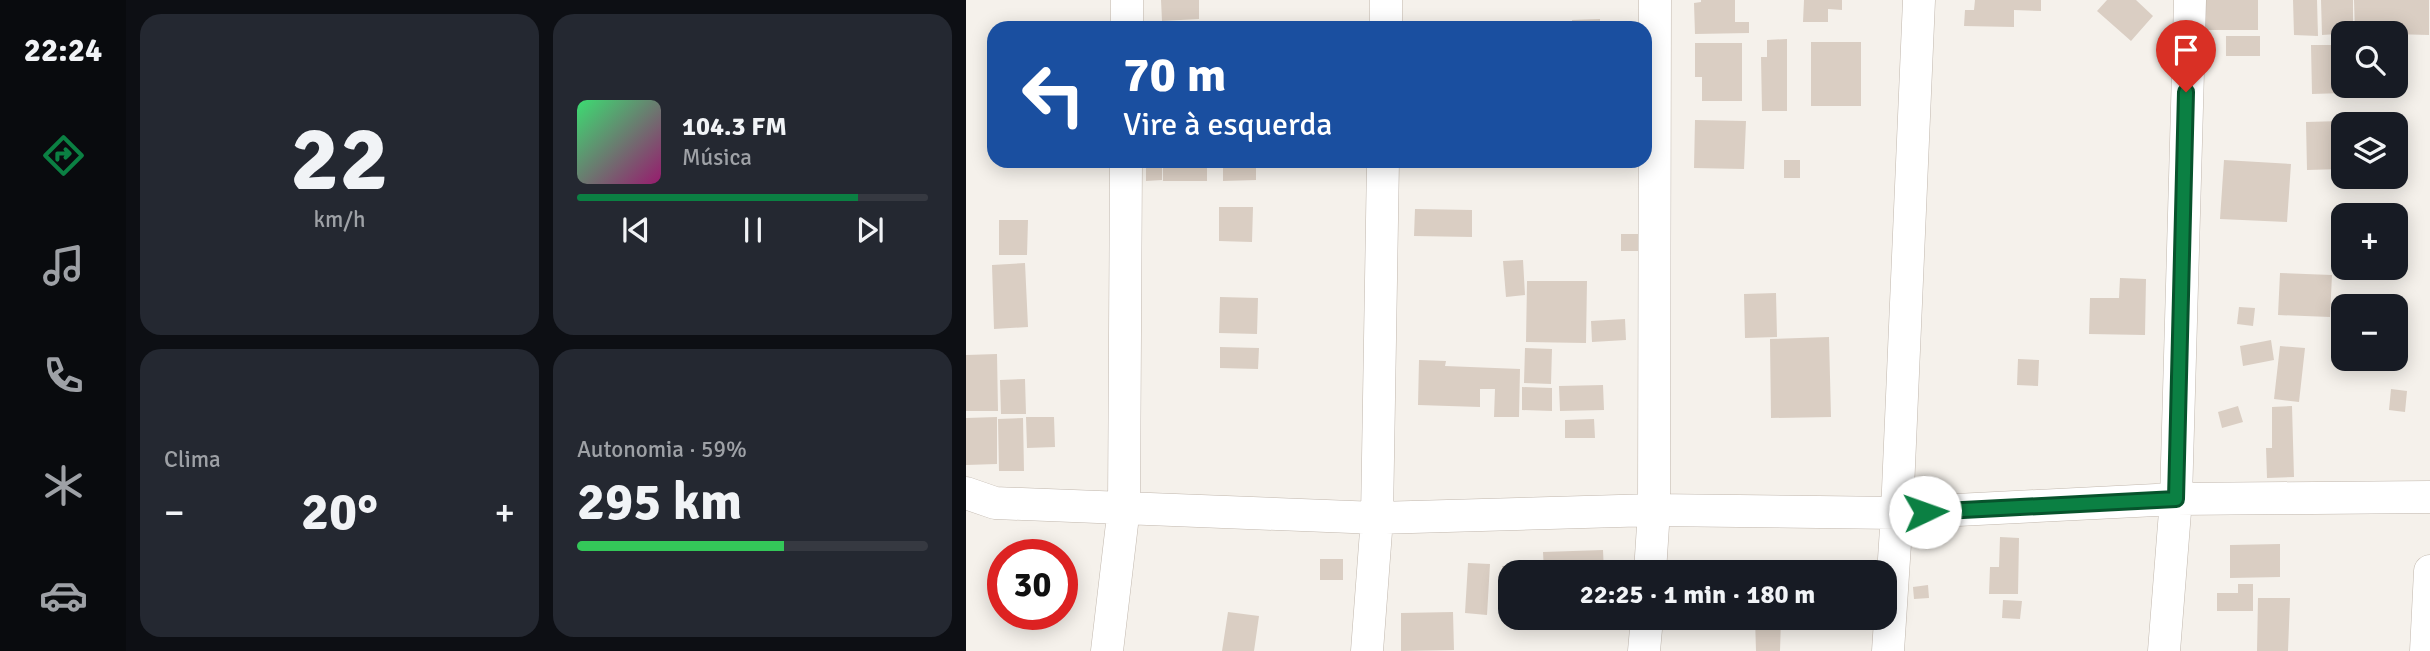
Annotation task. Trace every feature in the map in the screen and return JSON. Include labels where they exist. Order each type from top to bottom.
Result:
[{"type":"street","points":[[1127,0],[1127,21]]},
{"type":"street","points":[[1386,0],[1386,21]]},
{"type":"street","points":[[1651,560],[1654,509],[1655,0]]},
{"type":"street","points":[[1888,651],[1897,513],[1919,0]]},
{"type":"street","points":[[2164,651],[2176,499],[2190,0]]},
{"type":"street","points":[[1107,651],[1124,507],[1126,168]]},
{"type":"street","points":[[1367,651],[1377,518],[1384,168]]},
{"type":"street","points":[[966,493],[995,503],[1377,518],[1654,509],[1897,513],[2176,499],[2430,497]]},
{"type":"street","points":[[2426,651],[2430,572]]},
{"type":"street","points":[[1644,651],[1646,630]]},
{"type":"building","points":[[1161,0],[1199,0],[1199,19],[1162,21]]},
{"type":"building","points":[[1701,0],[1735,0],[1735,22],[1749,22],[1749,33],[1695,34],[1694,3]]},
{"type":"building","points":[[1804,0],[1842,0],[1842,10],[1828,9],[1828,22],[1803,22]]},
{"type":"building","points":[[1975,0],[2041,0],[2041,11],[2014,10],[2014,27],[1964,26],[1965,10],[1974,10]]},
{"type":"building","points":[[2107,0],[2136,0],[2153,16],[2131,41],[2097,11]]},
{"type":"building","points":[[2205,0],[2258,0],[2258,30],[2205,30]]},
{"type":"building","points":[[2293,0],[2317,0],[2318,36],[2294,35]]},
{"type":"building","points":[[2321,0],[2353,0],[2353,21],[2331,21],[2331,34],[2322,35]]},
{"type":"building","points":[[2354,0],[2429,0],[2429,35],[2408,34],[2408,21],[2355,21]]},
{"type":"building","points":[[1600,19],[1600,21],[1572,21]]},
{"type":"building","points":[[2226,36],[2260,36],[2260,56],[2226,56]]},
{"type":"building","points":[[1787,39],[1787,111],[1762,111],[1761,57],[1767,57],[1767,40]]},
{"type":"building","points":[[1811,42],[1861,42],[1861,106],[1811,106]]},
{"type":"building","points":[[1695,43],[1742,43],[1742,101],[1702,101],[1702,77],[1695,77]]},
{"type":"building","points":[[2311,45],[2331,45],[2331,93],[2312,94]]},
{"type":"building","points":[[1695,120],[1746,121],[1744,169],[1694,168]]},
{"type":"building","points":[[2331,121],[2331,169],[2307,170],[2306,122]]},
{"type":"building","points":[[1784,160],[1800,160],[1800,178],[1784,178]]},
{"type":"building","points":[[2224,160],[2291,164],[2287,222],[2220,219]]},
{"type":"building","points":[[1146,168],[1162,168],[1162,180],[1146,181]]},
{"type":"building","points":[[1163,168],[1207,168],[1207,181],[1163,181]]},
{"type":"building","points":[[1223,168],[1256,168],[1256,180],[1223,181]]},
{"type":"building","points":[[1219,207],[1253,207],[1252,242],[1219,241]]},
{"type":"building","points":[[1415,209],[1472,210],[1472,237],[1414,236]]},
{"type":"building","points":[[999,220],[1028,220],[1027,255],[999,255]]},
{"type":"building","points":[[1621,234],[1640,234],[1639,251],[1621,251]]},
{"type":"building","points":[[1523,260],[1525,295],[1506,297],[1503,261]]},
{"type":"building","points":[[1025,263],[1028,327],[994,329],[992,265]]},
{"type":"building","points":[[2280,273],[2331,275],[2330,317],[2278,315]]},
{"type":"building","points":[[2120,278],[2146,279],[2145,335],[2089,334],[2090,298],[2119,298]]},
{"type":"building","points":[[1527,281],[1587,281],[1586,343],[1526,342]]},
{"type":"building","points":[[1776,293],[1777,337],[1745,338],[1744,294]]},
{"type":"building","points":[[1220,297],[1258,298],[1257,334],[1219,333]]},
{"type":"building","points":[[2239,307],[2255,308],[2253,326],[2237,324]]},
{"type":"building","points":[[1625,319],[1626,340],[1592,342],[1591,321]]},
{"type":"building","points":[[1829,337],[1831,417],[1771,418],[1770,339]]},
{"type":"building","points":[[2271,340],[2274,360],[2243,366],[2240,346]]},
{"type":"building","points":[[2280,346],[2305,348],[2299,402],[2274,399]]},
{"type":"building","points":[[1220,347],[1259,348],[1258,369],[1220,368]]},
{"type":"building","points":[[1525,348],[1552,349],[1551,384],[1524,383]]},
{"type":"building","points":[[997,354],[998,411],[966,411],[966,355]]},
{"type":"building","points":[[2018,359],[2039,360],[2038,386],[2017,385]]},
{"type":"building","points":[[1419,360],[1446,361],[1445,366],[1520,369],[1519,417],[1494,417],[1495,389],[1480,389],[1480,407],[1418,405]]},
{"type":"building","points":[[1025,379],[1026,414],[1001,414],[1000,380]]},
{"type":"building","points":[[1603,385],[1604,410],[1560,411],[1559,386]]},
{"type":"building","points":[[1522,387],[1552,388],[1552,411],[1522,410]]},
{"type":"building","points":[[2391,389],[2407,391],[2405,412],[2389,410]]},
{"type":"building","points":[[2238,406],[2243,422],[2222,428],[2218,412]]},
{"type":"building","points":[[2292,406],[2294,477],[2267,478],[2266,448],[2272,448],[2272,407]]},
{"type":"building","points":[[997,417],[997,464],[966,465],[966,418]]},
{"type":"building","points":[[1026,417],[1054,417],[1055,447],[1027,448]]},
{"type":"building","points":[[1023,418],[1024,471],[999,471],[998,419]]},
{"type":"building","points":[[1594,419],[1595,438],[1565,438],[1565,420]]},
{"type":"building","points":[[2000,537],[2019,538],[2018,594],[1989,594],[1990,567],[1999,567]]},
{"type":"building","points":[[2280,544],[2280,577],[2230,578],[2230,545]]},
{"type":"building","points":[[1603,550],[1603,560],[1543,560],[1543,552]]},
{"type":"building","points":[[1320,559],[1343,559],[1343,580],[1320,580]]},
{"type":"building","points":[[1468,563],[1490,564],[1487,615],[1465,613]]},
{"type":"building","points":[[2238,584],[2253,584],[2253,611],[2217,611],[2217,593],[2238,593]]},
{"type":"building","points":[[1928,585],[1929,598],[1914,599],[1913,587]]},
{"type":"building","points":[[2258,598],[2290,598],[2288,651],[2257,651]]},
{"type":"building","points":[[2003,600],[2022,601],[2020,619],[2002,618]]},
{"type":"building","points":[[1228,612],[1259,616],[1254,651],[1222,651]]},
{"type":"building","points":[[1453,612],[1454,650],[1401,651],[1401,613]]},
{"type":"building","points":[[1755,630],[1781,630],[1780,651],[1756,651]]},
{"type":"route","points":[[1925,512],[2176,499],[2186,92]]}]
